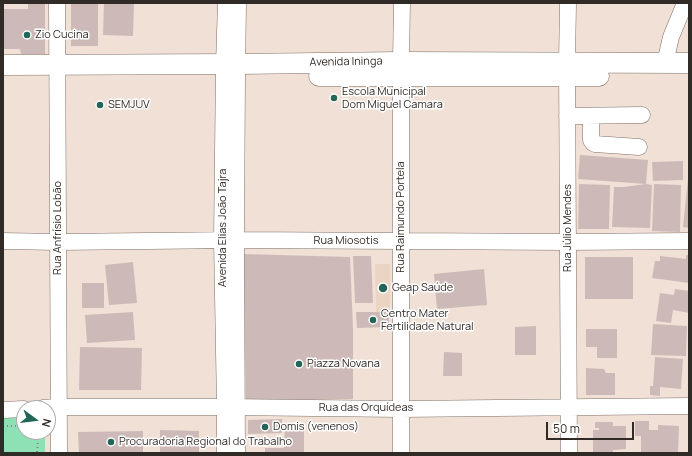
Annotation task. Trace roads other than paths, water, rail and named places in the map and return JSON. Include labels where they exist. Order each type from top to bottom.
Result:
[{"type":"main road","name":"Avenida Ininga","points":[[567,69],[689,63]]},
{"type":"main road","name":"Avenida Ininga","points":[[3,64],[57,72]]},
{"type":"main road","name":"Avenida Ininga","points":[[3,78],[57,72],[401,69],[567,69],[689,76]]},
{"type":"street","name":"Rua Anfrísio Lobão","points":[[57,3],[59,453]]},
{"type":"street","name":"Avenida Elias João Tajra","points":[[226,3],[230,70],[229,240],[231,407],[236,453]]},
{"type":"street","name":"Avenida Elias João Tajra","points":[[230,70],[238,3]]},
{"type":"street","name":"Rua Raimundo Portela","points":[[401,453],[402,3]]},
{"type":"street","name":"Rua Júlio Mendes","points":[[568,3],[567,116],[569,453]]},
{"type":"street","points":[[665,63],[671,37],[686,3]]},
{"type":"street","points":[[567,116],[642,115]]},
{"type":"street","points":[[592,116],[591,140],[593,143],[639,147]]},
{"type":"street","name":"Rua Miosotis","points":[[3,241],[689,241]]},
{"type":"street","name":"Rua das Orquídeas","points":[[56,407],[401,409],[689,406]]},
{"type":"street","name":"Avenida Elias João Tajra","points":[[225,453],[231,407]]},
{"type":"street","points":[[3,410],[16,409]]},
{"type":"place","name":"Zio Cucina","points":[[27,35]]},
{"type":"place","name":"Escola Municipal Dom Miguel Camara","points":[[334,98]]},
{"type":"place","name":"SEMJUV","points":[[100,105]]},
{"type":"place","name":"Geap Saúde","points":[[383,288]]},
{"type":"place","name":"Centro Mater Fertilidade Natural","points":[[373,320]]},
{"type":"place","name":"Piazza Novana","points":[[299,364]]},
{"type":"place","name":"Domis (venenos)","points":[[265,427]]},
{"type":"place","name":"Procuradoria Regional do Trabalho","points":[[111,442]]}]
